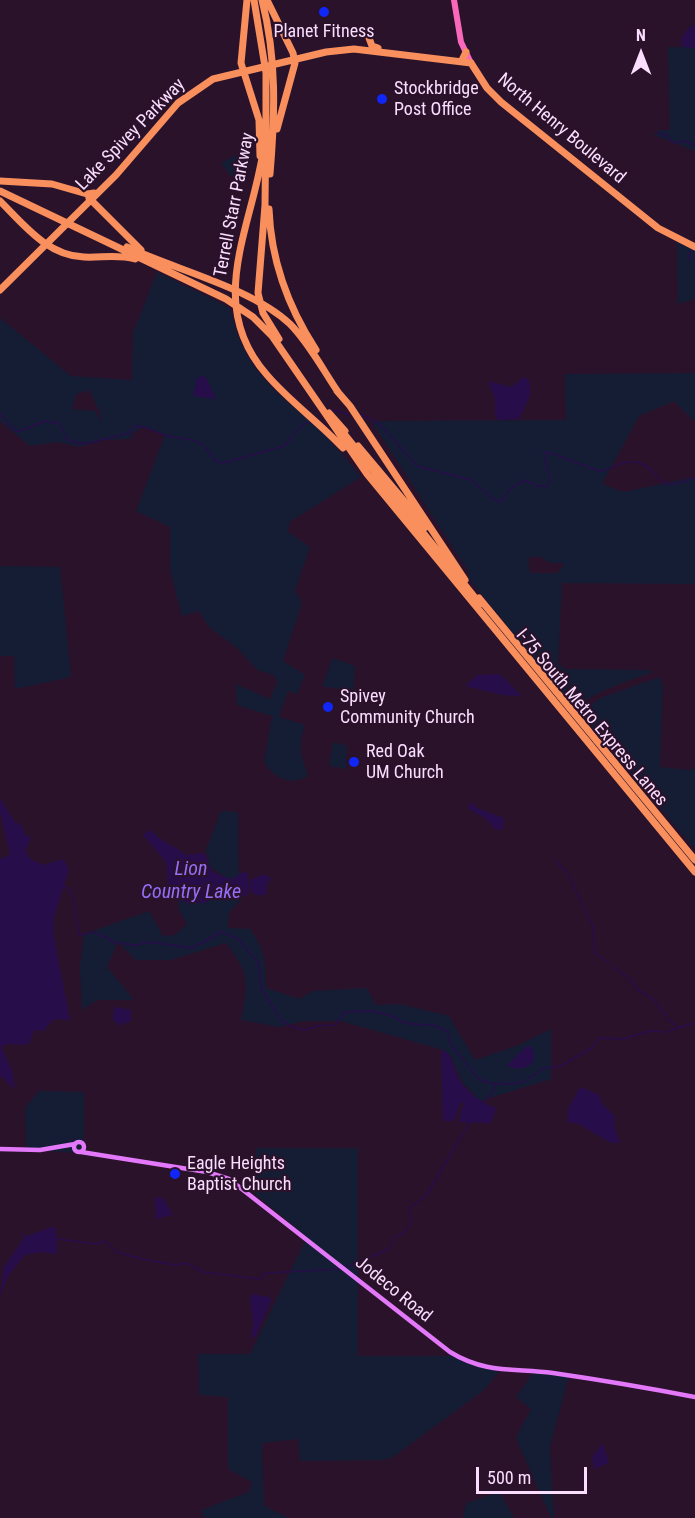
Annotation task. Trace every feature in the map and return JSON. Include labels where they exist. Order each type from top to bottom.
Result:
[{"type":"highway","points":[[247,0],[240,68],[261,131],[257,182]]},
{"type":"highway","name":"Terrell Starr Parkway","points":[[254,0],[266,73],[266,116],[257,182],[235,280],[236,313],[245,342],[262,370],[367,474]]},
{"type":"highway","name":"Terrell Starr Parkway","points":[[262,0],[274,71],[270,222],[280,279],[298,320],[350,406]]},
{"type":"highway","points":[[267,0],[295,56],[293,78],[279,118],[271,164]]},
{"type":"highway","points":[[326,43],[326,55],[337,50],[368,49],[471,63]]},
{"type":"highway","name":"Lake Spivey Parkway","points":[[92,199],[183,94],[210,78],[240,68],[295,56],[326,55],[360,46],[471,63]]},
{"type":"highway","points":[[462,60],[466,52]]},
{"type":"highway","name":"North Henry Boulevard","points":[[471,63],[496,98],[644,217],[672,237],[695,247]]},
{"type":"highway","name":"Lake Spivey Parkway","points":[[0,290],[92,199],[185,97],[213,79],[240,68]]},
{"type":"highway","points":[[266,116],[266,200]]},
{"type":"highway","points":[[266,200],[272,145]]},
{"type":"highway","points":[[132,157],[142,156]]},
{"type":"highway","points":[[0,181],[52,184],[87,194],[130,241],[156,259]]},
{"type":"highway","points":[[0,186],[233,303],[258,321],[272,336],[367,474],[695,872]]},
{"type":"highway","points":[[0,191],[63,219]]},
{"type":"highway","name":"I-75 South Metro Express Lanes","points":[[266,200],[258,297],[261,307],[321,405],[404,511],[695,866]]},
{"type":"highway","points":[[0,201],[44,246],[78,257],[129,258],[168,272]]},
{"type":"highway","points":[[73,224],[250,297],[275,311],[300,336],[424,525]]},
{"type":"highway","name":"Lake Spivey Parkway","points":[[0,285],[44,246]]},
{"type":"highway","points":[[337,391],[350,406],[479,598],[695,860]]},
{"type":"highway","points":[[321,405],[404,511]]},
{"type":"highway","name":"I-75 South Metro Express Lanes","points":[[335,421],[424,525],[466,587]]},
{"type":"main road","name":"North Henry Boulevard","points":[[454,0],[461,42],[471,63]]},
{"type":"main road","points":[[622,200],[634,201],[644,217]]},
{"type":"main road","name":"Jodeco Road","points":[[0,1149],[79,1148],[95,1154],[207,1172],[231,1180],[450,1352],[475,1365],[497,1370],[551,1373],[695,1395]]},
{"type":"shaded area","points":[[668,47],[695,47],[695,151],[654,135],[659,130],[670,130]]},
{"type":"shaded area","points":[[236,155],[241,168],[232,177],[221,163]]},
{"type":"shaded area","points":[[677,241],[695,248],[695,299],[678,304]]},
{"type":"shaded area","points":[[157,272],[230,308],[242,345],[259,373],[324,435],[361,477],[291,521],[287,531],[310,547],[295,590],[302,603],[283,661],[305,675],[297,694],[288,691],[279,717],[305,725],[301,751],[308,776],[301,779],[289,780],[278,777],[264,762],[272,716],[237,705],[236,684],[270,699],[278,681],[273,675],[257,670],[237,648],[208,626],[199,611],[182,616],[170,570],[170,527],[136,511],[165,435],[142,427],[131,435],[131,439],[105,440],[79,447],[57,442],[30,446],[0,421],[0,318],[71,376],[132,380],[133,333]],"holes":[[[90,390],[103,421],[95,411],[72,409],[76,394]]]},
{"type":"shaded area","points":[[695,373],[695,422],[674,401],[639,416],[602,484],[623,492],[695,477],[695,584],[562,583],[558,663],[565,669],[650,670],[651,673],[611,687],[574,707],[469,579],[469,572],[371,421],[566,420],[565,374]],"holes":[[[539,556],[548,562],[565,564],[557,573],[530,573],[528,558]]]},
{"type":"shaded area","points":[[0,566],[60,567],[71,677],[15,689],[14,656],[0,656]]},
{"type":"shaded area","points":[[333,658],[355,666],[353,692],[322,686]]},
{"type":"shaded area","points":[[660,677],[663,687],[660,767],[690,770],[695,768],[695,849],[579,712],[603,697]]},
{"type":"shaded area","points":[[333,742],[347,746],[346,769],[329,766]]},
{"type":"shaded area","points":[[221,811],[238,812],[239,878],[230,881],[208,865],[209,854],[205,852]]},
{"type":"shaded area","points":[[178,896],[209,900],[226,896],[243,897],[229,913],[228,928],[250,929],[255,936],[264,957],[266,988],[300,999],[312,991],[367,988],[376,1005],[400,1004],[449,1016],[475,1060],[519,1045],[551,1029],[551,1079],[480,1101],[462,1082],[451,1056],[443,1050],[341,1021],[304,1021],[279,1027],[241,1020],[246,979],[240,963],[226,943],[170,960],[136,960],[118,942],[107,967],[134,1000],[97,1000],[82,1010],[80,967],[84,934],[149,911],[163,936],[175,935],[187,924],[179,910]]},
{"type":"shaded area","points":[[39,1091],[84,1092],[84,1153],[26,1150],[25,1108]]},
{"type":"shaded area","points":[[256,1148],[358,1148],[358,1356],[456,1356],[501,1369],[484,1390],[393,1457],[384,1460],[300,1461],[298,1439],[262,1443],[264,1506],[289,1518],[203,1518],[201,1510],[249,1492],[252,1482],[228,1469],[228,1397],[199,1395],[198,1354],[250,1354],[307,1237],[255,1194]]},
{"type":"shaded area","points":[[534,1371],[569,1376],[550,1447],[554,1518],[551,1518],[516,1438],[531,1409],[516,1397]]},
{"type":"shaded area","points":[[499,1492],[514,1518],[463,1518],[466,1503]]},
{"type":"water","points":[[695,24],[695,48],[683,47],[682,37]]},
{"type":"water","points":[[205,376],[215,399],[193,396],[197,378]]},
{"type":"water","points":[[524,377],[530,382],[530,396],[519,419],[498,420],[495,415],[495,399],[488,381],[511,387]]},
{"type":"water","points":[[500,674],[522,696],[502,695],[465,686],[477,675]]},
{"type":"water","points":[[0,798],[14,821],[22,826],[25,835],[31,838],[25,850],[30,859],[44,865],[63,859],[69,869],[54,917],[53,932],[70,1020],[54,1019],[43,1031],[34,1030],[30,1042],[25,1045],[7,1044],[1,1047],[12,1070],[15,1090],[0,1075],[0,859],[10,855],[0,811]]},
{"type":"water","points":[[472,803],[477,808],[504,818],[503,829],[496,830],[485,818],[469,809],[469,804]]},
{"type":"water","name":"Lion Country Lake","points":[[150,830],[186,855],[205,853],[213,871],[220,875],[232,879],[243,872],[248,873],[248,895],[230,899],[212,898],[206,903],[186,903],[174,897],[169,888],[166,862],[143,835]]},
{"type":"water","points":[[264,874],[271,878],[266,886],[267,893],[261,896],[252,893],[249,887],[250,880]]},
{"type":"water","points":[[114,1007],[131,1010],[131,1021],[125,1024],[122,1021],[122,1027],[113,1020]]},
{"type":"water","points":[[527,1046],[531,1046],[534,1053],[529,1066],[512,1068],[506,1066]]},
{"type":"water","points":[[444,1050],[450,1056],[457,1075],[467,1089],[496,1108],[491,1123],[459,1122],[462,1107],[465,1104],[463,1102],[460,1104],[454,1121],[443,1121],[441,1053]]},
{"type":"water","points":[[580,1087],[598,1094],[603,1105],[615,1116],[614,1126],[620,1143],[609,1142],[579,1124],[568,1122],[568,1109]]},
{"type":"water","points":[[155,1197],[163,1198],[173,1215],[156,1219]]},
{"type":"water","points":[[51,1227],[56,1228],[57,1254],[41,1252],[25,1255],[8,1276],[0,1297],[4,1267],[24,1238],[22,1232],[27,1236]]},
{"type":"water","points":[[254,1294],[272,1298],[257,1334],[251,1340],[253,1324],[250,1297]]},
{"type":"water","points":[[603,1443],[609,1463],[594,1469],[592,1457]]},
{"type":"waterway","points":[[657,133],[666,135],[673,143],[684,141],[695,145]]},
{"type":"waterway","points":[[688,260],[691,250]]},
{"type":"waterway","points":[[331,412],[336,410],[349,415]]},
{"type":"waterway","points":[[0,414],[17,432],[45,421],[60,424],[67,439],[78,443],[89,443],[129,433],[135,426],[144,427],[168,436],[200,443],[215,461],[223,463],[284,446],[303,424],[311,422]]},
{"type":"waterway","points":[[361,414],[381,425],[417,466],[471,480],[497,502],[502,500],[512,487],[525,480],[537,486],[548,486],[550,480],[544,454],[548,452],[599,471],[629,462],[643,464],[664,483],[681,483],[695,477]]},
{"type":"waterway","points":[[555,860],[568,874],[593,926],[595,953],[610,964]]},
{"type":"waterway","points":[[64,886],[69,890],[75,902],[77,929],[80,935],[95,932],[116,943],[136,945],[151,942],[192,948],[221,932],[237,938],[259,963],[261,989],[281,1020],[292,1027],[305,1030],[317,1026],[335,1025],[345,1012],[371,1011],[393,1016],[404,1023],[437,1026],[448,1032],[449,1041],[479,1079],[489,1083],[524,1082],[544,1068],[561,1066],[593,1047],[599,1038],[623,1039],[650,1031],[666,1032]]},
{"type":"waterway","points":[[613,967],[630,979],[638,990],[653,999],[666,1016]]},
{"type":"waterway","points":[[667,1018],[679,1028]]},
{"type":"waterway","points":[[668,1031],[695,1023]]},
{"type":"waterway","points":[[482,1104],[492,1093],[496,1084]]},
{"type":"waterway","points":[[346,1267],[389,1249],[395,1237],[404,1233],[411,1219],[408,1209],[426,1196],[471,1120]]},
{"type":"waterway","points":[[57,1239],[97,1244],[105,1241],[117,1252],[138,1258],[175,1265],[186,1263],[203,1272],[260,1279],[265,1273],[342,1269]]},
{"type":"place","name":"Planet Fitness","points":[[324,12]]},
{"type":"place","name":"Stockbridge Post Office","points":[[382,99]]},
{"type":"place","name":"Spivey Community Church","points":[[328,707]]},
{"type":"place","name":"Red Oak UM Church","points":[[354,762]]},
{"type":"place","name":"Eagle Heights Baptist Church","points":[[175,1174]]}]
